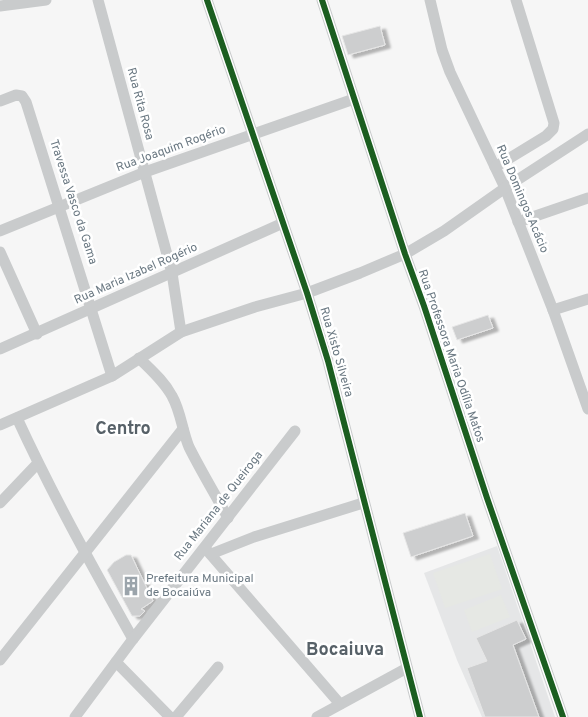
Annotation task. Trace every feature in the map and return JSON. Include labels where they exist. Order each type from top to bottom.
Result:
[{"type":"street","points":[[0,6],[46,0]]},
{"type":"street","name":"Rua Rita Rosa","points":[[98,0],[172,273],[181,332]]},
{"type":"street","name":"Rua Xisto Silveira","points":[[208,0],[307,292],[328,360],[363,502],[420,717]]},
{"type":"street","name":"Rua Professora Maria Odília Matos","points":[[322,0],[487,498],[563,717]]},
{"type":"street","name":"Rua Domingos Acácio","points":[[430,0],[442,50],[450,72],[505,188],[553,310],[588,410]]},
{"type":"street","points":[[495,167],[546,136],[553,129],[554,123],[516,0]]},
{"type":"street","name":"Travessa Vasco da Gama","points":[[0,101],[16,95],[22,96],[60,207],[112,376]]},
{"type":"street","name":"Rua Joaquim Rogério","points":[[0,231],[145,172],[354,99]]},
{"type":"street","points":[[0,425],[112,376],[181,332],[307,292],[405,254],[444,232],[505,188],[588,134]]},
{"type":"street","points":[[518,222],[588,198]]},
{"type":"street","name":"Rua Maria Izabel Rogério","points":[[0,349],[283,224]]},
{"type":"street","points":[[0,252],[37,334]]},
{"type":"street","points":[[553,310],[588,299]]},
{"type":"street","points":[[139,358],[172,396],[180,415],[183,430],[196,460],[228,518]]},
{"type":"street","points":[[17,418],[38,464],[85,554],[133,639]]},
{"type":"street","points":[[0,660],[183,430]]},
{"type":"street","name":"Rua Mariana de Queiroga","points":[[75,717],[133,639],[208,551],[228,518],[294,431]]},
{"type":"street","points":[[0,503],[38,464]]},
{"type":"street","points":[[340,704],[208,551],[363,502]]},
{"type":"street","points":[[116,662],[170,717]]},
{"type":"street","points":[[176,717],[218,667]]},
{"type":"street","points":[[316,717],[407,668]]},
{"type":"shaded area","points":[[497,546],[555,717],[482,717],[457,660],[424,573]]},
{"type":"shaded area","points":[[490,554],[502,589],[445,608],[433,573]]},
{"type":"shaded area","points":[[501,595],[510,617],[472,632],[464,610]]},
{"type":"building","points":[[380,26],[385,45],[348,55],[342,36]]},
{"type":"building","points":[[488,315],[493,328],[457,340],[452,327]]},
{"type":"building","points":[[465,513],[473,536],[411,557],[403,533]]},
{"type":"building","name":"Prefeitura Municipal de Bocaiúva","points":[[126,555],[131,555],[153,601],[141,609],[145,611],[140,616],[132,616],[107,570],[114,562]]},
{"type":"building","points":[[517,620],[526,639],[513,645],[539,717],[485,717],[467,668],[487,661],[476,638]]},
{"type":"cycle path","points":[[207,0],[307,293],[328,361],[420,717]]},
{"type":"cycle path","points":[[322,0],[487,498],[563,717]]},
{"type":"place","name":"Prefeitura Municipal de Bocaiúva","points":[[131,586]]},
{"type":"district","name":"Centro","points":[[123,429]]},
{"type":"district","name":"Bocaiuva","points":[[345,650]]}]
